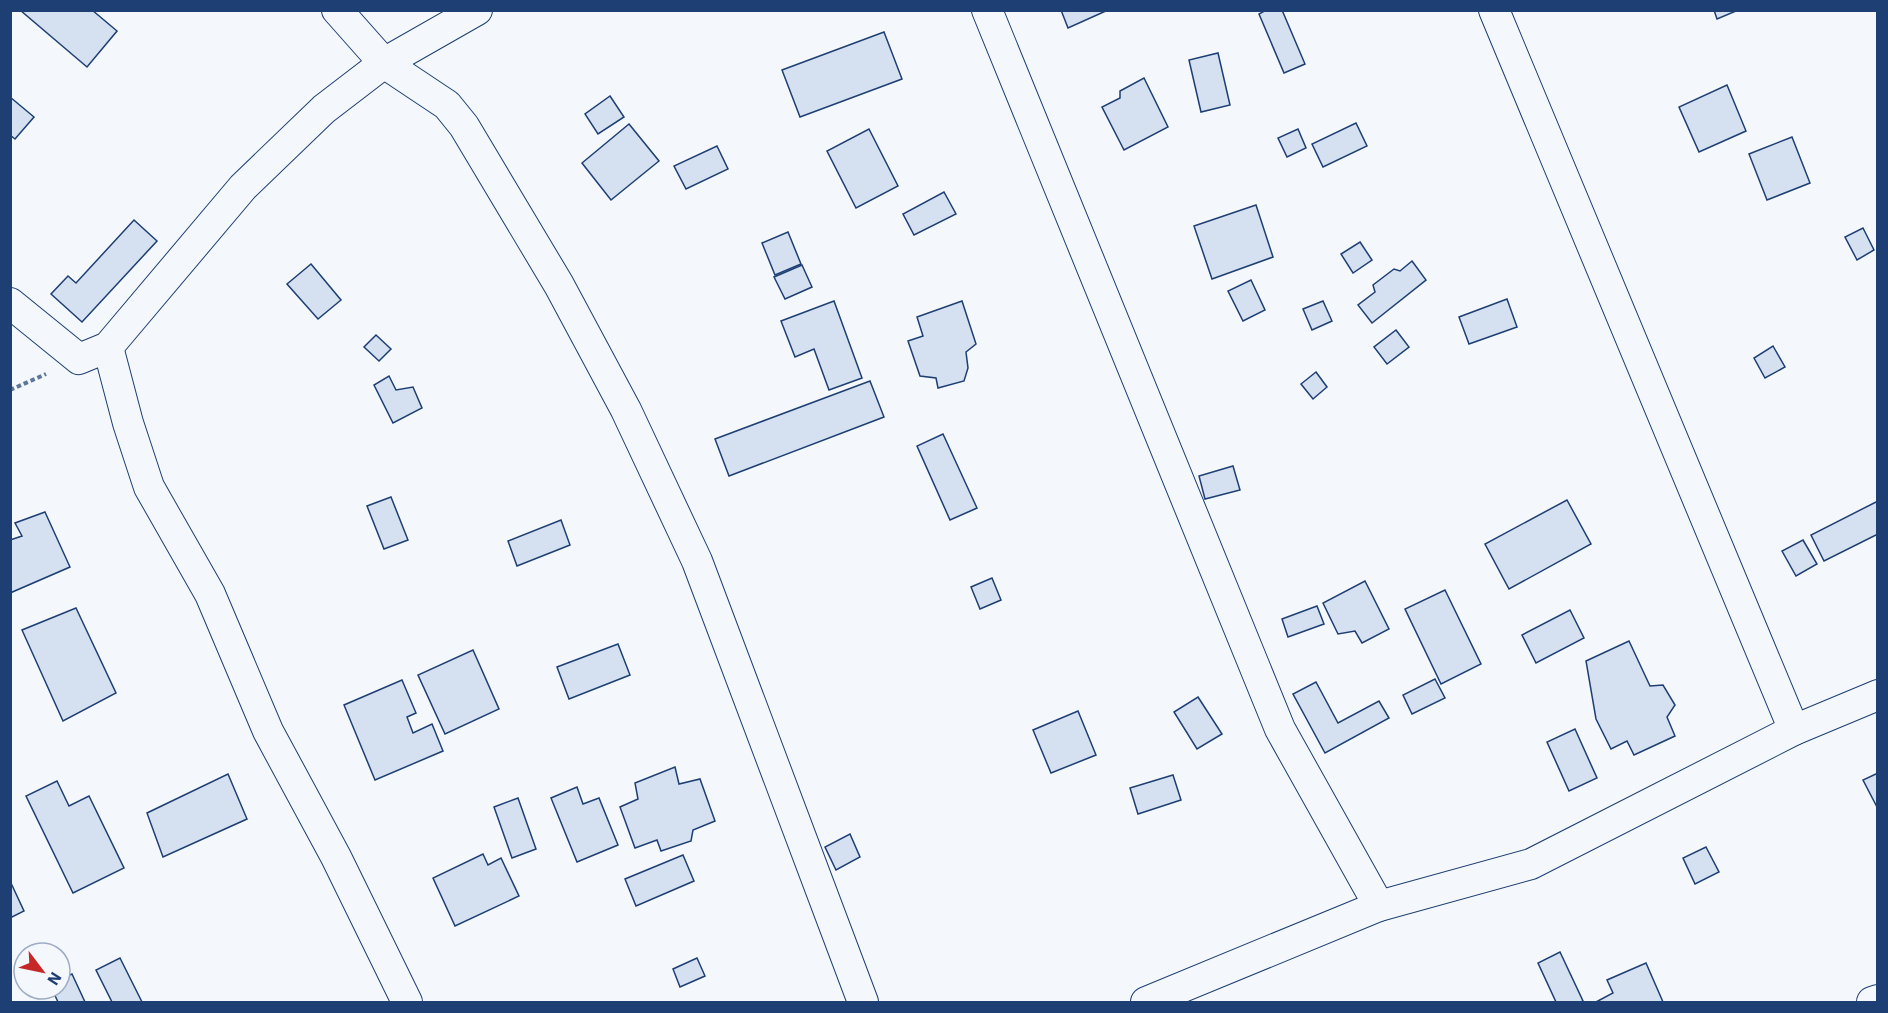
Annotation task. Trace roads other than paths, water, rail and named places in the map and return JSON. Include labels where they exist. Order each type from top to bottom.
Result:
[{"type":"street","points":[[337,10],[384,63],[447,105],[464,126],[559,285],[626,410],[697,561],[863,1002]]},
{"type":"street","points":[[10,303],[79,359],[108,347],[243,187],[324,109],[384,63],[477,10]]},
{"type":"street","points":[[987,10],[1280,729],[1378,906]]},
{"type":"street","points":[[1494,10],[1794,730]]},
{"type":"street","points":[[108,347],[128,423],[149,487],[210,594],[268,730],[336,857],[407,1002]]},
{"type":"street","points":[[1146,1002],[1378,906],[1531,864],[1794,730],[1878,695]]},
{"type":"street","points":[[1872,1002],[1878,1000]]}]
